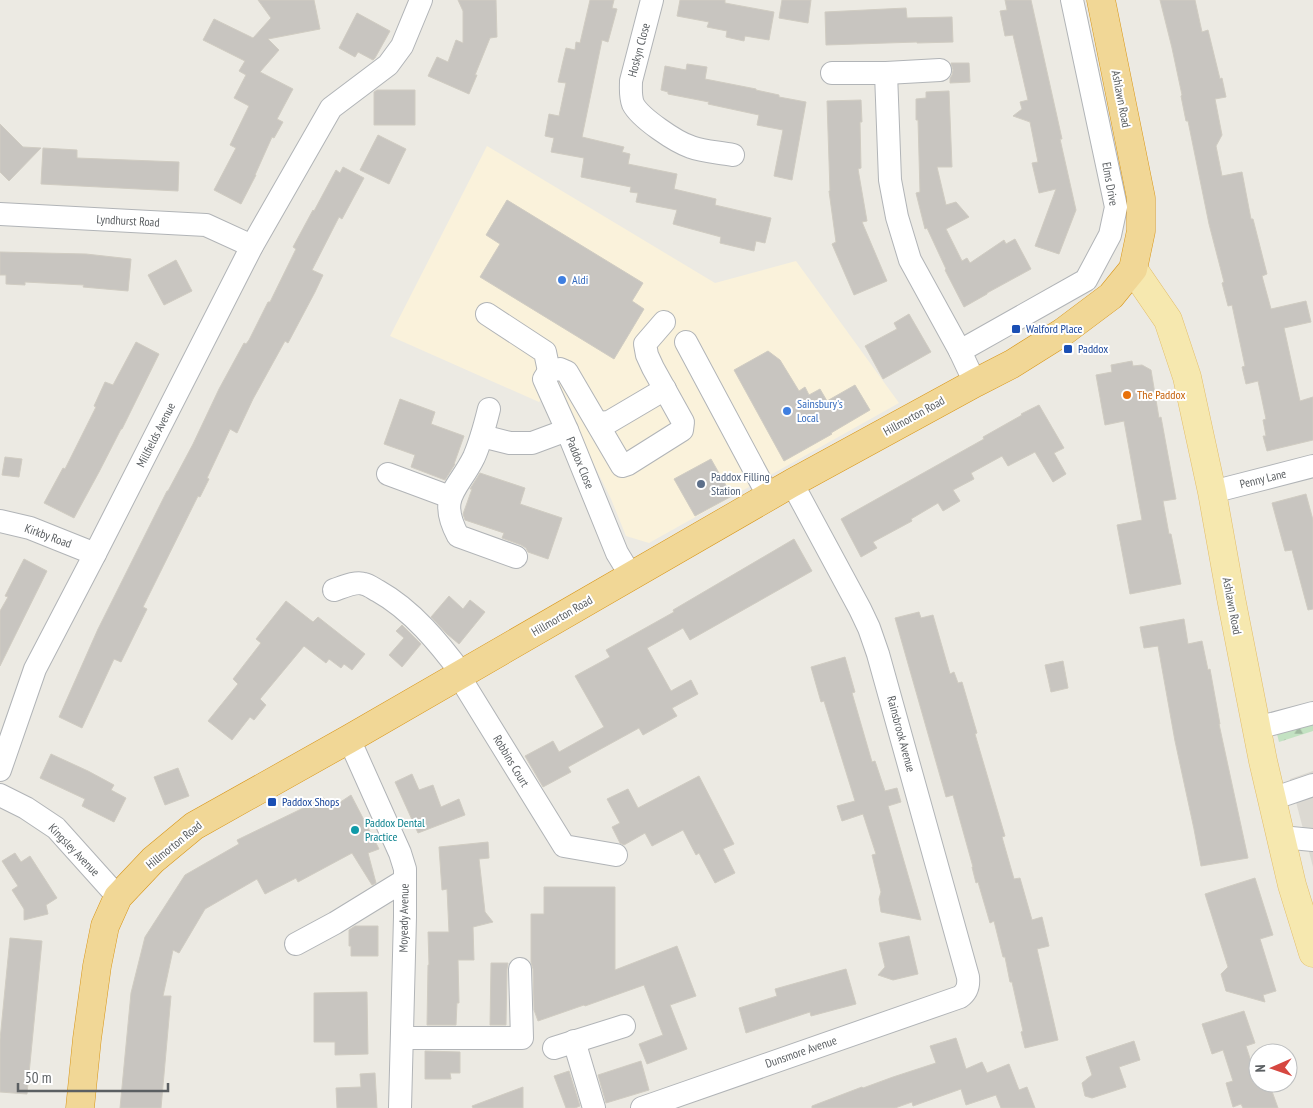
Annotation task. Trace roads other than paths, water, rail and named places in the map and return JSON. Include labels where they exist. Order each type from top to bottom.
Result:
[{"type":"highway","name":"Ashlawn Road","points":[[1101,0],[1141,198]]},
{"type":"highway","name":"Hillmorton Road","points":[[80,1108],[87,1039],[105,926],[118,897],[153,860],[194,826],[792,484],[975,382],[1012,364],[1063,332],[1111,296],[1133,268],[1141,231],[1141,198]]},
{"type":"main road","name":"Ashlawn Road","points":[[1133,268],[1168,320],[1187,377],[1212,492],[1256,728],[1292,886],[1313,952]]},
{"type":"street","name":"Millfields Avenue","points":[[0,770],[35,669],[252,246],[331,108],[388,65],[402,46],[421,0]]},
{"type":"street","name":"Hoskyn Close","points":[[652,0],[631,81],[633,103],[639,113],[678,142],[693,148],[733,155]]},
{"type":"street","name":"Elms Drive","points":[[960,351],[1086,280],[1110,235],[1116,207],[1072,0]]},
{"type":"street","points":[[832,72],[886,73],[940,70]]},
{"type":"street","points":[[886,73],[890,180],[897,218],[910,260],[975,382]]},
{"type":"street","name":"Lyndhurst Road","points":[[0,214],[206,225],[252,246]]},
{"type":"street","points":[[487,314],[545,352],[549,382],[567,430]]},
{"type":"street","points":[[549,382],[560,369],[567,372],[622,466],[628,464],[682,430],[683,422],[647,355],[646,344],[664,322]]},
{"type":"street","points":[[686,342],[769,497]]},
{"type":"street","points":[[598,423],[609,422],[665,389]]},
{"type":"street","points":[[489,408],[482,436],[473,459],[450,497],[450,516],[458,536],[516,557]]},
{"type":"street","name":"Paddox Close","points":[[482,436],[510,444],[532,442],[567,430],[617,553],[631,576]]},
{"type":"street","name":"Penny Lane","points":[[1212,492],[1313,466]]},
{"type":"street","points":[[388,474],[450,497]]},
{"type":"street","name":"Rainsbrook Avenue","points":[[792,484],[860,609],[878,654],[968,977],[967,988],[960,997]]},
{"type":"street","name":"Kirkby Road","points":[[0,521],[30,528],[95,554]]},
{"type":"street","name":"Robbins Court","points":[[334,590],[364,584],[388,597],[408,614],[438,643],[461,675],[564,846],[616,855]]},
{"type":"street","points":[[1256,728],[1313,714]]},
{"type":"street","name":"Moyeady Avenue","points":[[349,739],[400,853],[405,869],[400,1108]]},
{"type":"street","points":[[1272,799],[1313,785]]},
{"type":"street","name":"Kingsley Avenue","points":[[0,795],[26,808],[56,828],[118,897]]},
{"type":"street","points":[[1281,838],[1313,840]]},
{"type":"street","points":[[296,944],[335,923],[405,880]]},
{"type":"street","points":[[402,1038],[522,1038],[520,969]]},
{"type":"street","name":"Dunsmore Avenue","points":[[642,1108],[960,997]]},
{"type":"street","points":[[594,1108],[564,1045],[624,1026]]},
{"type":"place","name":"Aldi","points":[[562,280]]},
{"type":"place","name":"Walford Place","points":[[1016,329]]},
{"type":"place","name":"Paddox","points":[[1068,349]]},
{"type":"place","name":"The Paddox","points":[[1127,395]]},
{"type":"place","name":"Sainsbury's Local","points":[[787,411]]},
{"type":"place","name":"Paddox Filling Station","points":[[701,484]]},
{"type":"place","name":"Paddox Shops","points":[[272,802]]},
{"type":"place","name":"Paddox Dental Practice","points":[[355,830]]}]
